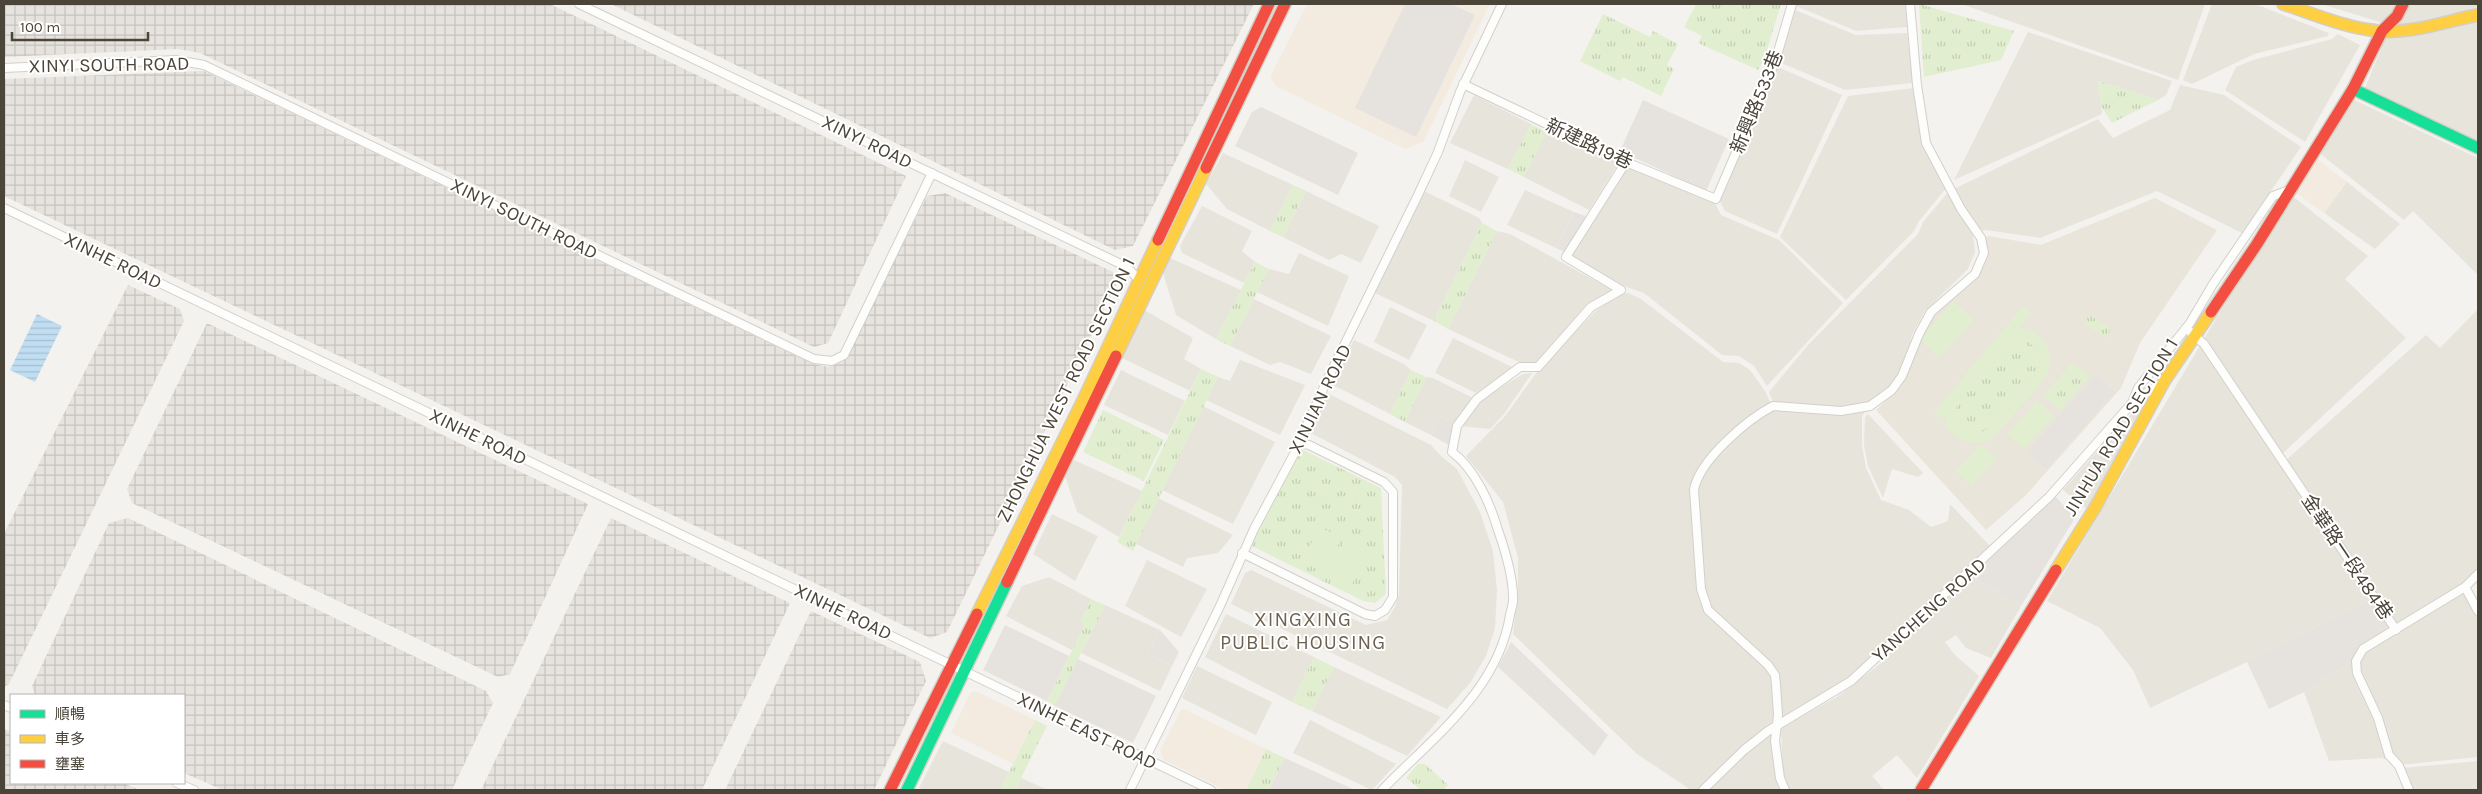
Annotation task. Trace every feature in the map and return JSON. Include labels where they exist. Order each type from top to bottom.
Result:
[{"type":"main road","name":"ZHONGHUA WEST ROAD SECTION 1","points":[[890,790],[1084,398],[1269,4]]},
{"type":"main road","name":"ZHONGHUA WEST ROAD SECTION 1","points":[[907,790],[1285,4]]},
{"type":"main road","points":[[2283,4],[2366,29],[2382,31],[2415,27],[2478,14]]},
{"type":"main road","name":"JINHUA ROAD SECTION 1","points":[[1921,790],[2096,506],[2165,380],[2196,336],[2290,190],[2353,89],[2382,31],[2397,16],[2400,5]]},
{"type":"main road","points":[[2353,89],[2478,148]]},
{"type":"street","name":"XINYI ROAD","points":[[579,4],[1127,267],[1139,278],[1147,290]]},
{"type":"street","name":"XINJIAN ROAD","points":[[1130,790],[1220,606],[1242,553],[1299,443],[1329,376],[1417,197],[1438,152],[1463,84],[1502,4]]},
{"type":"street","name":"新興路533巷","points":[[1716,199],[1775,62],[1792,4]]},
{"type":"street","points":[[1786,790],[1780,778],[1776,741],[1774,675],[1768,665],[1708,610],[1701,589],[1695,484],[1721,447],[1764,410],[1773,406],[1841,411],[1870,406],[1892,390],[1902,376],[1919,334],[1931,312],[1975,274],[1984,253],[1981,238],[1961,209],[1926,143],[1917,85],[1910,4]]},
{"type":"street","name":"XINYI SOUTH ROAD","points":[[4,68],[176,60],[204,65],[814,359],[832,361],[844,355],[932,173]]},
{"type":"street","name":"新建路19巷","points":[[1463,84],[1626,162],[1716,199]]},
{"type":"street","points":[[1382,790],[1467,706],[1494,665],[1507,634],[1514,597],[1506,552],[1493,514],[1462,460],[1452,452],[1457,426],[1477,399],[1520,367],[1538,367],[1592,307],[1621,290],[1566,257],[1626,162]]},
{"type":"street","name":"YANCHENG ROAD","points":[[2132,403],[2138,388],[2186,328],[2274,196],[2290,190]]},
{"type":"street","name":"XINHE ROAD","points":[[4,208],[964,671]]},
{"type":"street","name":"金華路一段484巷","points":[[2186,328],[2204,344],[2396,630],[2363,650],[2356,661],[2357,673],[2378,718],[2389,755],[2399,766],[2409,790]]},
{"type":"street","name":"YANCHENG ROAD","points":[[1703,790],[1744,750],[1777,726],[1852,681],[2049,497],[2132,403],[2165,380]]},
{"type":"street","points":[[1242,553],[1364,614],[1375,616],[1385,610],[1392,598],[1393,492],[1384,482],[1309,445],[1299,443]]},
{"type":"street","points":[[2396,630],[2465,587],[2478,574]]},
{"type":"street","points":[[2465,587],[2478,611]]},
{"type":"street","name":"XINHE EAST ROAD","points":[[964,671],[1211,790]]},
{"type":"street","points":[[179,784],[194,790]]},
{"type":"shaded area","points":[[4,4],[550,4],[906,176],[828,343],[814,347],[200,53],[178,49],[4,57]]},
{"type":"shaded area","points":[[611,4],[1254,4],[1133,246],[1115,250]]},
{"type":"shaded area","points":[[1307,4],[1490,4],[1423,142],[1405,149],[1276,86],[1270,77]]},
{"type":"shaded area","points":[[1405,4],[1451,4],[1475,15],[1416,137],[1355,108]]},
{"type":"shaded area","points":[[1796,4],[1905,4],[1907,27],[1856,31],[1796,6]]},
{"type":"shaded area","points":[[1961,4],[2205,4],[2178,80]]},
{"type":"shaded area","points":[[2212,4],[2255,4],[2329,33],[2328,36],[2254,54],[2192,84],[2183,80]]},
{"type":"shaded area","points":[[2321,4],[2478,4],[2478,144],[2364,90],[2387,35],[2383,23]]},
{"type":"shaded area","points":[[1795,10],[1856,35],[1907,33],[1913,83],[1845,90],[1779,62]]},
{"type":"shaded area","points":[[2028,32],[2172,81],[2166,95],[2158,100],[2098,81],[2102,114],[1954,180]]},
{"type":"shaded area","points":[[2338,34],[2360,45],[2305,142],[2225,90],[2236,67],[2253,60],[2332,39]]},
{"type":"shaded area","points":[[1778,67],[1842,95],[1777,234],[1725,211],[1719,199]]},
{"type":"shaded area","points":[[204,71],[813,364],[829,367],[843,362],[927,196],[945,193],[1113,272],[1116,284],[947,632],[930,638],[4,196],[4,79]]},
{"type":"shaded area","points":[[2180,85],[2224,95],[2301,147],[2242,233],[2157,191],[2040,238],[1986,230],[1977,232],[1954,189],[2098,119],[2113,138],[2170,110]]},
{"type":"shaded area","points":[[1914,88],[1925,144],[1947,187],[1919,221],[1914,231],[1846,300],[1780,237],[1848,96]]},
{"type":"shaded area","points":[[1474,95],[1531,124],[1508,169],[1450,143]]},
{"type":"shaded area","points":[[2350,98],[2478,158],[2478,275],[2413,211],[2404,220],[2318,152]]},
{"type":"shaded area","points":[[1643,100],[1729,139],[1706,191],[1620,151]]},
{"type":"shaded area","points":[[1261,107],[1358,153],[1338,195],[1235,146],[1252,112]]},
{"type":"shaded area","points":[[1546,132],[1618,164],[1589,210],[1524,177]]},
{"type":"shaded area","points":[[1223,153],[1293,185],[1270,231],[1227,209],[1206,184]]},
{"type":"shaded area","points":[[2313,156],[2347,182],[2324,213],[2292,190]]},
{"type":"shaded area","points":[[1465,160],[1499,177],[1481,212],[1449,196]]},
{"type":"shaded area","points":[[1629,166],[1714,201],[1721,215],[1779,240],[1843,303],[1767,386],[1754,366],[1739,356],[1722,355],[1644,293],[1621,285],[1570,256]]},
{"type":"shaded area","points":[[2347,182],[2400,224],[2375,249],[2324,213]]},
{"type":"shaded area","points":[[1525,190],[1574,212],[1556,248],[1507,225]]},
{"type":"shaded area","points":[[1306,191],[1379,226],[1361,263],[1341,254],[1329,260],[1283,237]]},
{"type":"shaded area","points":[[1424,191],[1479,218],[1482,223],[1434,321],[1375,293]]},
{"type":"shaded area","points":[[1949,191],[1973,235],[1975,252],[1968,269],[1925,311],[1912,335],[1900,377],[1892,389],[1870,404],[1841,411],[1774,405],[1769,392],[1809,344],[1918,234],[1923,222]]},
{"type":"shaded area","points":[[2290,194],[2368,256],[2345,279],[2406,338],[2281,455],[2204,339]]},
{"type":"shaded area","points":[[2155,198],[2217,230],[2140,343],[2121,388],[2026,495],[1986,530],[1876,410],[1902,385],[1929,318],[1978,268],[1982,239],[1989,236],[2041,245]]},
{"type":"shaded area","points":[[1202,206],[1252,231],[1242,251],[1255,262],[1244,283],[1182,253],[1180,246]]},
{"type":"shaded area","points":[[1574,212],[1588,217],[1565,252],[1556,248]]},
{"type":"shaded area","points":[[1497,231],[1510,234],[1612,290],[1586,305],[1536,363],[1521,363],[1448,329]]},
{"type":"shaded area","points":[[1299,253],[1349,276],[1328,326],[1257,292],[1269,269],[1289,274]]},
{"type":"shaded area","points":[[1170,258],[1241,290],[1216,339],[1176,315],[1163,273]]},
{"type":"shaded area","points":[[128,285],[180,309],[184,321],[9,684],[4,687],[4,534]]},
{"type":"shaded area","points":[[1623,293],[1628,293],[1641,299],[1723,362],[1739,363],[1750,370],[1765,391],[1773,408],[1863,409],[1865,412],[1862,416],[1862,446],[1866,468],[1881,500],[1909,510],[1931,527],[1948,521],[1950,504],[1993,549],[1878,660],[1776,724],[1784,790],[1691,790],[1637,754],[1513,634],[1518,590],[1518,558],[1503,502],[1466,456],[1506,415],[1540,368],[1597,310]]},
{"type":"shaded area","points":[[1254,299],[1331,336],[1311,374],[1280,362],[1270,365],[1230,346]]},
{"type":"shaded area","points":[[1390,307],[1427,325],[1409,360],[1374,342]]},
{"type":"shaded area","points":[[2478,309],[2478,569],[2464,584],[2398,626],[2285,461],[2426,335],[2440,348]]},
{"type":"shaded area","points":[[1144,310],[1193,338],[1184,359],[1201,369],[1190,391],[1120,357]]},
{"type":"shaded area","points":[[207,323],[588,504],[510,674],[498,677],[132,503],[127,489]]},
{"type":"shaded area","points":[[1453,338],[1514,368],[1476,393],[1435,373]]},
{"type":"shaded area","points":[[1354,340],[1404,364],[1411,370],[1390,414],[1331,384]]},
{"type":"shaded area","points":[[2201,344],[2371,599],[2247,662],[2150,708],[2133,670],[2100,628],[2047,601]]},
{"type":"shaded area","points":[[1240,360],[1305,385],[1280,435],[1206,400],[1218,377],[1230,381]]},
{"type":"shaded area","points":[[1121,370],[1185,401],[1168,435],[1104,405]]},
{"type":"shaded area","points":[[1532,373],[1504,414],[1490,429],[1460,426],[1479,401],[1523,374]]},
{"type":"shaded area","points":[[2096,375],[2115,392],[2046,469],[2027,452]]},
{"type":"shaded area","points":[[1426,377],[1433,378],[1475,399],[1456,425],[1441,417],[1431,435],[1405,422]]},
{"type":"shaded area","points":[[1327,393],[1431,445],[1457,469],[1480,512],[1493,551],[1497,590],[1495,628],[1486,656],[1470,683],[1447,709],[1231,604],[1245,573],[1251,570],[1366,625],[1387,620],[1395,607],[1399,594],[1402,485],[1395,477],[1311,433],[1310,427]]},
{"type":"shaded area","points":[[1203,406],[1275,442],[1233,524],[1162,490]]},
{"type":"shaded area","points":[[2136,408],[2144,411],[2088,510],[2063,490]]},
{"type":"shaded area","points":[[1868,414],[1923,473],[1918,477],[1892,469],[1883,498],[1868,466],[1864,445],[1865,417]]},
{"type":"shaded area","points":[[1441,417],[1456,425],[1452,447],[1431,435]]},
{"type":"shaded area","points":[[1074,460],[1142,491],[1119,537],[1077,512],[1065,476]]},
{"type":"shaded area","points":[[2056,497],[2075,518],[2021,606],[1971,576]]},
{"type":"shaded area","points":[[1158,498],[1233,535],[1218,553],[1187,558],[1183,567],[1136,544]]},
{"type":"shaded area","points":[[1052,514],[1098,536],[1075,581],[1033,554]]},
{"type":"shaded area","points":[[128,518],[486,691],[493,703],[452,790],[223,790],[185,773],[185,694],[35,694],[32,686],[109,523]]},
{"type":"shaded area","points":[[611,518],[790,603],[702,790],[481,790]]},
{"type":"shaded area","points":[[1147,560],[1207,589],[1181,637],[1125,606]]},
{"type":"shaded area","points":[[1971,576],[2021,606],[1991,658],[1966,648],[1956,635],[1945,642],[1955,655],[1979,676],[1917,778],[1897,755],[1872,776],[1884,790],[1789,790],[1785,786],[1783,777],[1781,727],[1837,697],[1880,664],[1921,621]]},
{"type":"shaded area","points":[[1049,577],[1091,599],[1080,622],[1085,624],[1072,650],[1006,616],[1022,586]]},
{"type":"shaded area","points":[[2464,592],[2478,619],[2478,757],[2399,765],[2382,758],[2329,761],[2304,692],[2351,662],[2359,661],[2365,652]]},
{"type":"shaded area","points":[[2371,599],[2393,628],[2362,648],[2351,662],[2304,692],[2269,709],[2247,662]]},
{"type":"shaded area","points":[[1105,605],[1160,630],[1148,654],[1172,666],[1160,691],[1081,653]]},
{"type":"shaded area","points":[[811,611],[920,662],[926,681],[874,790],[725,790]]},
{"type":"shaded area","points":[[1226,614],[1314,657],[1292,702],[1205,657]]},
{"type":"shaded area","points":[[1005,625],[1069,656],[1047,701],[983,670]]},
{"type":"shaded area","points":[[1160,630],[1179,652],[1172,666],[1148,654]]},
{"type":"shaded area","points":[[1511,642],[1608,735],[1594,756],[1498,667]]},
{"type":"shaded area","points":[[1078,659],[1156,696],[1133,743],[1055,706]]},
{"type":"shaded area","points":[[1197,666],[1272,702],[1256,735],[1182,698]]},
{"type":"shaded area","points":[[1334,667],[1441,717],[1407,756],[1312,711]]},
{"type":"shaded area","points":[[976,691],[1035,720],[1013,764],[951,733],[970,693]]},
{"type":"shaded area","points":[[1182,708],[1266,749],[1246,790],[1225,790],[1164,760],[1160,751]]},
{"type":"shaded area","points":[[1310,720],[1396,764],[1372,790],[1293,753]]},
{"type":"shaded area","points":[[4,729],[10,732],[10,784],[125,784],[140,790],[4,790]]},
{"type":"shaded area","points":[[943,741],[1009,772],[1000,790],[923,790],[919,788]]},
{"type":"shaded area","points":[[1285,758],[1355,790],[1269,790]]},
{"type":"shaded area","points":[[2478,761],[2478,790],[2414,790],[2403,768]]},
{"type":"shaded area","points":[[1021,778],[1048,790],[1015,790]]},
{"type":"green space","points":[[1696,4],[1781,4],[1764,60],[1758,70],[1698,43],[1702,36],[1684,27]]},
{"type":"green space","points":[[1919,4],[2014,31],[2001,60],[1924,77]]},
{"type":"green space","points":[[1603,14],[1650,37],[1653,31],[1678,44],[1667,65],[1674,69],[1661,96],[1623,77],[1620,81],[1580,61]]},
{"type":"green space","points":[[2098,81],[2158,100],[2112,123],[2101,106]]},
{"type":"green space","points":[[1531,124],[1546,132],[1524,177],[1508,169]]},
{"type":"green space","points":[[1293,185],[1306,191],[1283,237],[1270,231]]},
{"type":"green space","points":[[1482,223],[1497,231],[1448,329],[1434,321]]},
{"type":"green space","points":[[1255,262],[1269,269],[1230,346],[1216,339]]},
{"type":"green space","points":[[1953,301],[1974,320],[1939,358],[1920,339]]},
{"type":"green space","points":[[2023,306],[2031,313],[2020,328],[2037,334],[2047,346],[2050,361],[2048,370],[2045,379],[1993,438],[1986,442],[1972,443],[1957,437],[1947,428],[1944,416],[1942,419],[1934,412]],"holes":[[[2020,339],[2035,347],[2038,352],[2039,367],[2037,373],[1986,430],[1971,433],[1959,426],[1954,417],[1958,400],[2007,343]]]},
{"type":"green space","points":[[2089,315],[2111,328],[2106,338],[2084,324]]},
{"type":"green space","points":[[2020,339],[2031,344],[2037,352],[2039,362],[2036,373],[1986,430],[1971,433],[1963,429],[1954,417],[1958,400],[2007,343]]},
{"type":"green space","points":[[2073,362],[2090,377],[2060,410],[2043,395]]},
{"type":"green space","points":[[1201,369],[1218,377],[1133,551],[1117,542]]},
{"type":"green space","points":[[1411,370],[1426,377],[1405,422],[1390,414]]},
{"type":"green space","points":[[2037,401],[2054,416],[2024,449],[2007,434]]},
{"type":"green space","points":[[1103,410],[1164,440],[1144,481],[1083,452]]},
{"type":"green space","points":[[1981,444],[1997,459],[1971,486],[1955,471]]},
{"type":"green space","points":[[1299,448],[1381,488],[1386,594],[1375,603],[1363,601],[1250,545]]},
{"type":"green space","points":[[1319,527],[1342,537],[1325,573],[1302,562]]},
{"type":"green space","points":[[1345,539],[1368,550],[1351,586],[1328,575]]},
{"type":"green space","points":[[1091,599],[1105,605],[1055,706],[1047,701],[1085,624],[1080,622]]},
{"type":"green space","points":[[1314,657],[1334,667],[1312,711],[1292,702]]},
{"type":"green space","points":[[1035,720],[1047,726],[1015,790],[1000,790]]},
{"type":"green space","points":[[1266,749],[1285,758],[1269,790],[1246,790]]},
{"type":"green space","points":[[1418,764],[1425,764],[1448,785],[1443,790],[1421,790],[1406,778]]},
{"type":"water","points":[[37,314],[62,326],[35,382],[10,370]]},
{"type":"traffic: fast","points":[[2353,89],[2478,148]]},
{"type":"traffic: fast","points":[[907,790],[1007,582]]},
{"type":"traffic: slow","points":[[2283,4],[2342,24],[2379,31],[2404,31],[2478,15]]},
{"type":"traffic: slow","points":[[1116,356],[1206,168]]},
{"type":"traffic: slow","points":[[977,614],[1084,398],[1158,240]]},
{"type":"traffic: slow","points":[[2056,570],[2096,506],[2165,380],[2211,312]]},
{"type":"traffic: jam","points":[[1158,240],[1269,4]]},
{"type":"traffic: jam","points":[[1206,168],[1285,4]]},
{"type":"traffic: jam","points":[[2211,312],[2257,244],[2353,89],[2382,31],[2397,16],[2403,4]]},
{"type":"traffic: jam","points":[[1007,582],[1116,356]]},
{"type":"traffic: jam","points":[[1921,790],[2056,570]]},
{"type":"traffic: jam","points":[[890,790],[977,614]]},
{"type":"district","name":"XINGXING PUBLIC HOUSING","points":[[1303,630]]}]
